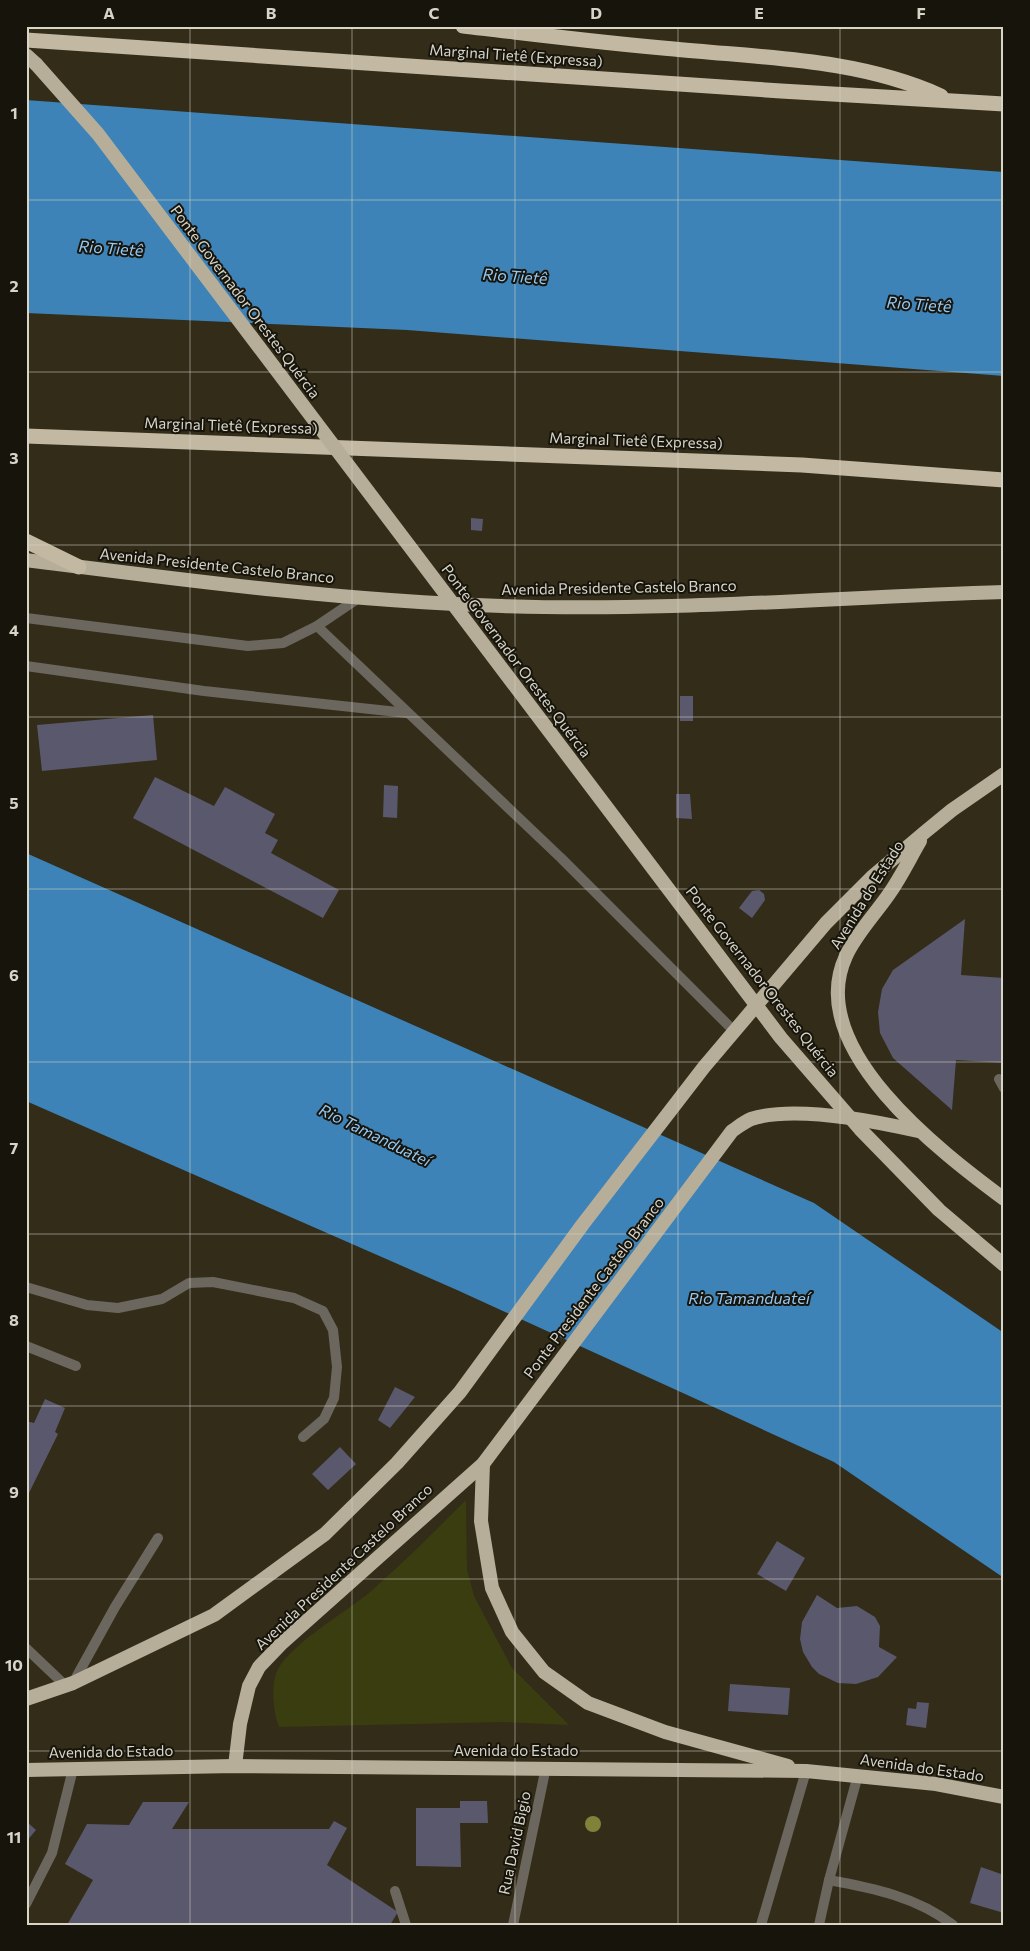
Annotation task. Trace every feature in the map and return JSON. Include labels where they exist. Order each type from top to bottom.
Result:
[{"type":"highway","points":[[463,26],[563,38],[834,64],[887,77],[928,90],[951,100]]},
{"type":"highway","name":"Marginal Tietê (Expressa)","points":[[26,40],[781,91],[1004,104]]},
{"type":"highway","name":"Ponte Governador Orestes Quércia","points":[[26,55],[98,134],[780,1038],[866,1136],[939,1210],[1004,1265]]},
{"type":"highway","name":"Marginal Tietê (Expressa)","points":[[26,436],[802,465],[1004,480]]},
{"type":"highway","points":[[26,542],[79,567]]},
{"type":"highway","name":"Avenida Presidente Castelo Branco","points":[[26,560],[248,588],[502,606],[666,607],[1004,592]]},
{"type":"highway","points":[[26,1699],[70,1685],[214,1615],[325,1534],[396,1463],[460,1392],[583,1224],[704,1067],[733,1030],[826,923],[873,876],[925,832],[952,810],[1004,774]]},
{"type":"highway","name":"Avenida do Estado","points":[[925,832],[891,891],[846,955],[841,971],[839,994],[843,1023],[863,1068],[918,1131],[1004,1199]]},
{"type":"highway","name":"Avenida do Estado","points":[[732,1131],[749,1120],[768,1115],[791,1114],[860,1120],[918,1131]]},
{"type":"highway","name":"Ponte Presidente Castelo Branco","points":[[482,1464],[732,1131]]},
{"type":"highway","points":[[482,1464],[481,1521],[492,1588],[512,1632],[544,1672],[588,1703],[665,1732],[806,1771]]},
{"type":"highway","name":"Avenida Presidente Castelo Branco","points":[[235,1766],[245,1699],[259,1668],[282,1642],[482,1464]]},
{"type":"highway","name":"Avenida do Estado","points":[[26,1770],[235,1766],[546,1767],[806,1771],[936,1784],[1004,1797]]},
{"type":"street","points":[[26,618],[248,646],[282,643],[316,626],[360,597]]},
{"type":"street","points":[[316,626],[561,858],[733,1030]]},
{"type":"street","points":[[26,666],[204,691],[407,712]]},
{"type":"street","points":[[26,1287],[87,1305],[118,1308],[162,1299],[189,1284],[213,1282],[294,1298],[323,1311],[333,1330],[337,1367],[334,1398],[324,1419],[303,1437]]},
{"type":"street","points":[[26,1346],[76,1366]]},
{"type":"street","points":[[26,1648],[70,1685],[158,1538]]},
{"type":"street","name":"Rua David Bigio","points":[[512,1925],[546,1767]]},
{"type":"street","points":[[26,1904],[52,1853],[73,1769]]},
{"type":"street","points":[[761,1925],[806,1771]]},
{"type":"street","points":[[819,1925],[829,1880],[858,1775]]},
{"type":"street","points":[[829,1880],[864,1886],[920,1903],[953,1925]]},
{"type":"street","points":[[395,1891],[406,1925]]},
{"type":"green space","points":[[466,1500],[467,1569],[474,1596],[512,1668],[569,1725],[504,1722],[279,1727],[275,1714],[273,1691],[277,1671],[283,1661],[305,1640],[370,1592]]},
{"type":"water","name":"Rio Tietê","points":[[26,100],[1004,172],[1004,376],[407,330],[26,313]]},
{"type":"water","name":"Rio Tamanduateí","points":[[26,853],[814,1203],[1004,1333],[1004,1578],[834,1462],[457,1290],[26,1101]]},
{"type":"building","points":[[471,518],[483,519],[482,531],[471,530]]},
{"type":"building","points":[[680,696],[693,696],[693,721],[680,721]]},
{"type":"building","points":[[153,715],[157,760],[42,771],[37,725]]},
{"type":"building","points":[[155,777],[214,806],[225,787],[275,814],[265,833],[278,840],[271,853],[339,890],[323,918],[133,818]]},
{"type":"building","points":[[384,785],[398,786],[397,818],[383,817]]},
{"type":"building","points":[[676,794],[690,794],[692,819],[676,818]]},
{"type":"building","points":[[759,890],[764,894],[765,900],[752,918],[739,908],[752,891]]},
{"type":"building","points":[[965,919],[961,975],[1004,978],[1004,1063],[956,1060],[952,1110],[893,1058],[880,1033],[878,1012],[882,989],[893,970]]},
{"type":"building","points":[[395,1387],[415,1397],[390,1428],[378,1420]]},
{"type":"building","points":[[45,1399],[65,1408],[55,1432],[58,1434],[28,1495],[26,1495],[26,1421],[34,1423]]},
{"type":"building","points":[[340,1447],[356,1464],[328,1490],[312,1474]]},
{"type":"building","points":[[777,1541],[805,1558],[786,1591],[757,1574]]},
{"type":"building","points":[[817,1595],[837,1608],[857,1606],[875,1617],[880,1626],[879,1647],[897,1657],[878,1677],[856,1684],[838,1683],[819,1674],[812,1667],[803,1652],[800,1639],[802,1622]]},
{"type":"building","points":[[730,1684],[790,1688],[788,1715],[728,1711]]},
{"type":"building","points":[[917,1702],[929,1703],[926,1728],[906,1725],[908,1708],[916,1709]]},
{"type":"building","points":[[460,1801],[487,1801],[488,1823],[460,1823],[461,1867],[416,1866],[416,1808],[460,1808]]},
{"type":"building","points":[[143,1802],[189,1802],[172,1829],[329,1829],[334,1821],[347,1828],[327,1865],[398,1912],[390,1925],[67,1925],[93,1880],[65,1864],[87,1824],[129,1825]]},
{"type":"building","points":[[26,1821],[36,1830],[26,1842]]},
{"type":"building","points":[[981,1867],[1004,1875],[1004,1913],[970,1903]]}]
